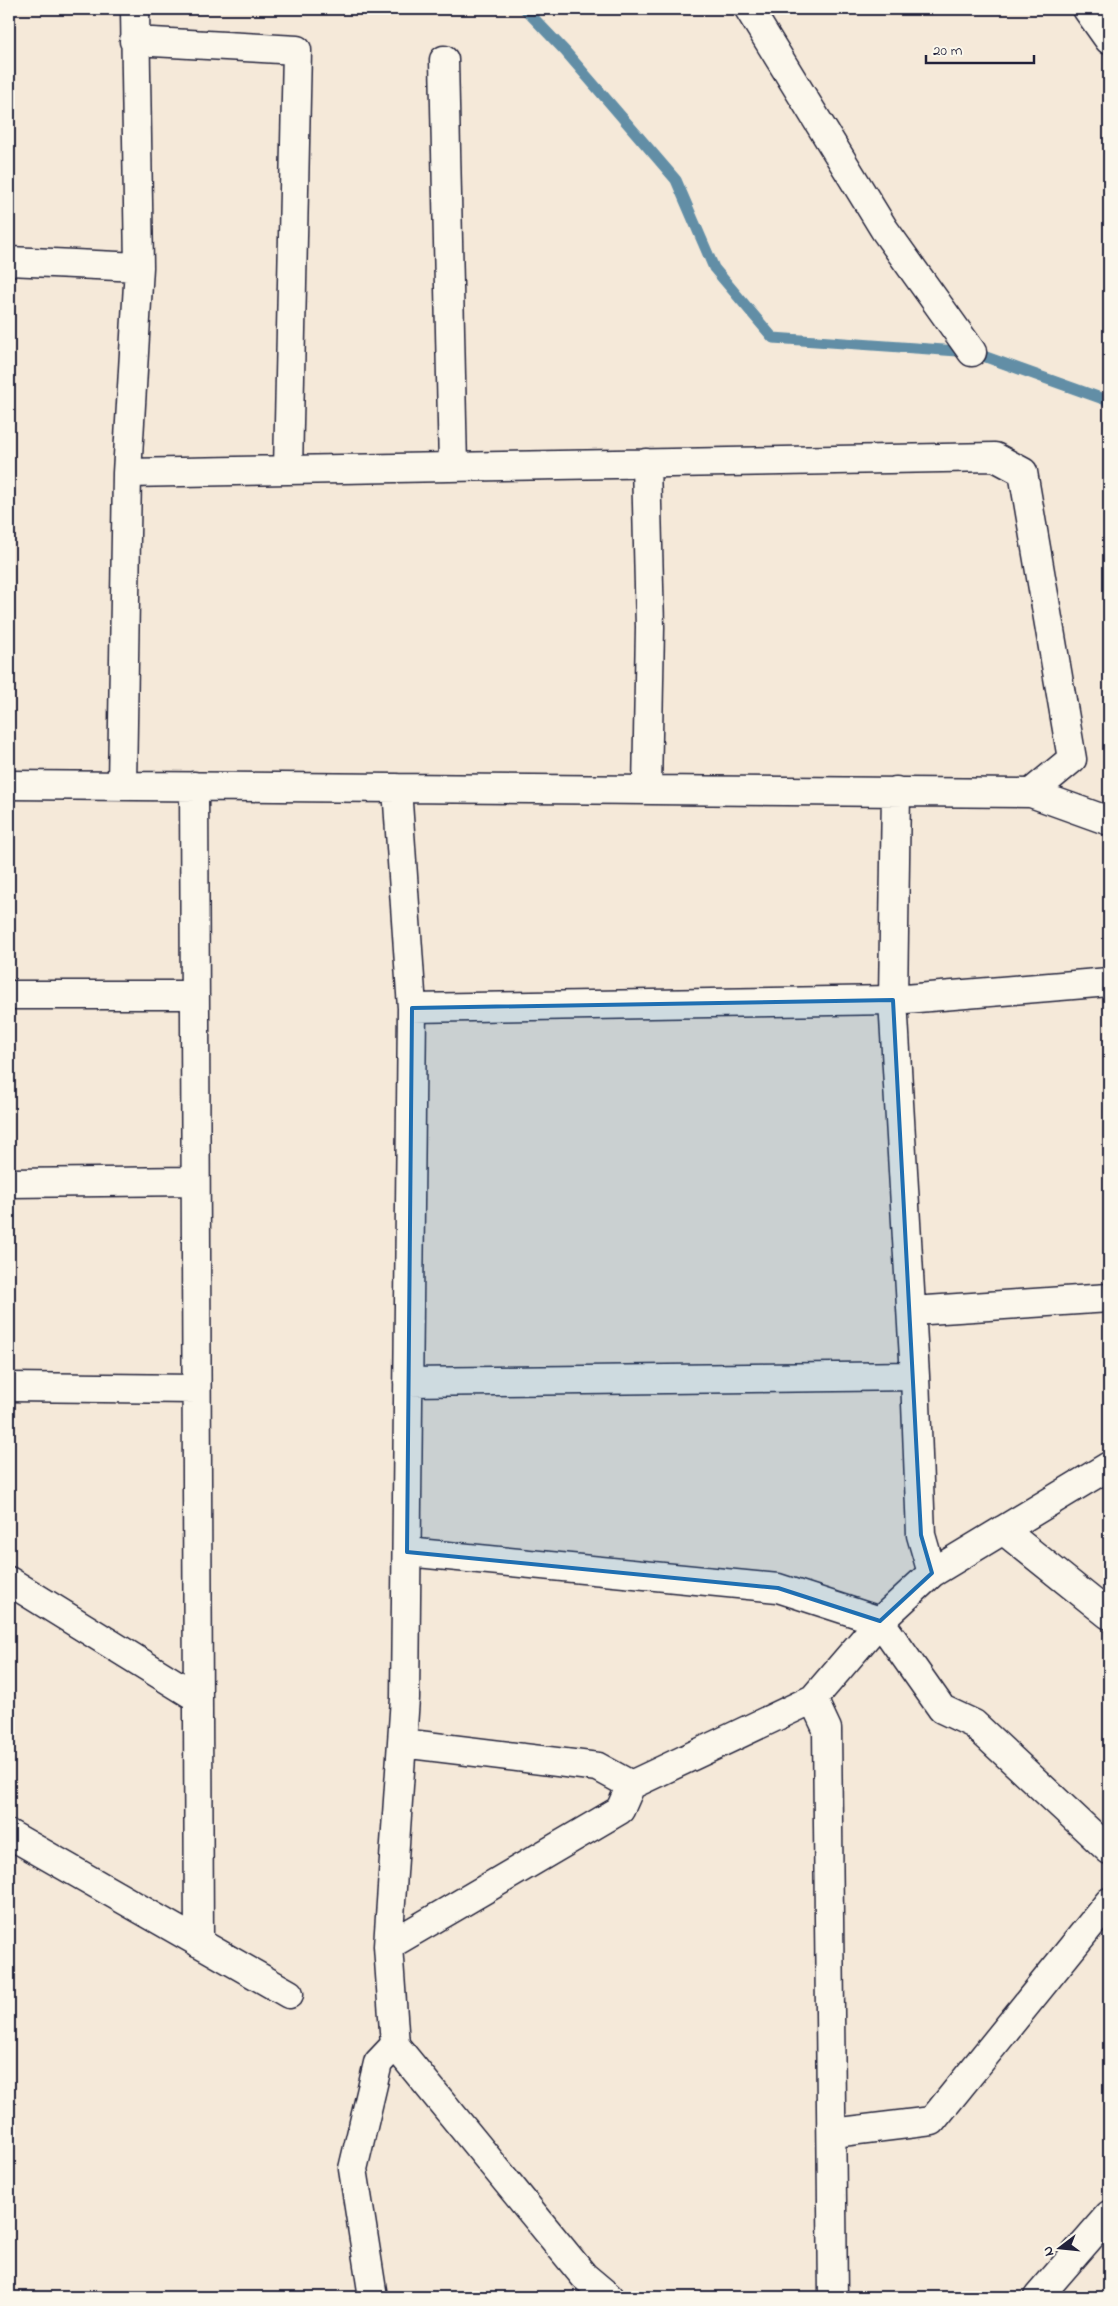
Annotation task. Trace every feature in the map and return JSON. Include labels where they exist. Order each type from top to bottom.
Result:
[{"type":"street","points":[[122,785],[127,473],[138,267],[135,9]]},
{"type":"street","points":[[749,9],[884,229],[972,352]]},
{"type":"street","points":[[1087,9],[1109,40]]},
{"type":"street","points":[[134,41],[297,50],[288,470]]},
{"type":"street","points":[[444,60],[453,467]]},
{"type":"street","points":[[9,261],[138,267]]},
{"type":"street","points":[[127,473],[995,457],[1023,472],[1072,759],[1031,792]]},
{"type":"street","points":[[646,463],[650,627],[647,789]]},
{"type":"street","points":[[9,785],[1031,792],[1109,821]]},
{"type":"street","points":[[194,786],[199,1943]]},
{"type":"street","points":[[397,788],[412,1008],[406,1698],[388,1946],[395,2045],[584,2276],[609,2297]]},
{"type":"street","points":[[896,792],[893,1000],[912,1311],[921,1535],[932,1573]]},
{"type":"street","points":[[412,1008],[893,1000],[1109,982]]},
{"type":"street","points":[[9,995],[195,995]]},
{"type":"street","points":[[9,1183],[195,1180]]},
{"type":"street","points":[[912,1311],[1109,1298]]},
{"type":"street","points":[[408,1382],[915,1376]]},
{"type":"street","points":[[9,1387],[196,1389]]},
{"type":"street","points":[[388,1946],[620,1810],[631,1785],[813,1699],[880,1621],[932,1573],[1109,1466]]},
{"type":"street","points":[[1003,1530],[1109,1615]]},
{"type":"street","points":[[407,1552],[778,1588],[880,1621],[942,1709],[974,1724],[1109,1850]]},
{"type":"street","points":[[9,1581],[198,1698]]},
{"type":"street","points":[[813,1699],[827,1729],[833,2297]]},
{"type":"street","points":[[402,1743],[598,1767],[631,1785]]},
{"type":"street","points":[[9,1834],[289,1994]]},
{"type":"street","points":[[832,2133],[932,2122],[1109,1902]]},
{"type":"street","points":[[373,2297],[353,2168],[378,2063],[395,2045]]},
{"type":"street","points":[[1038,2297],[1109,2215]]},
{"type":"highlighted area","points":[[893,1000],[921,1535],[932,1573],[880,1621],[778,1588],[407,1552],[412,1008]]},
{"type":"waterway","points":[[525,9],[565,51],[676,180],[714,268],[773,338],[972,352],[1109,401]]}]
